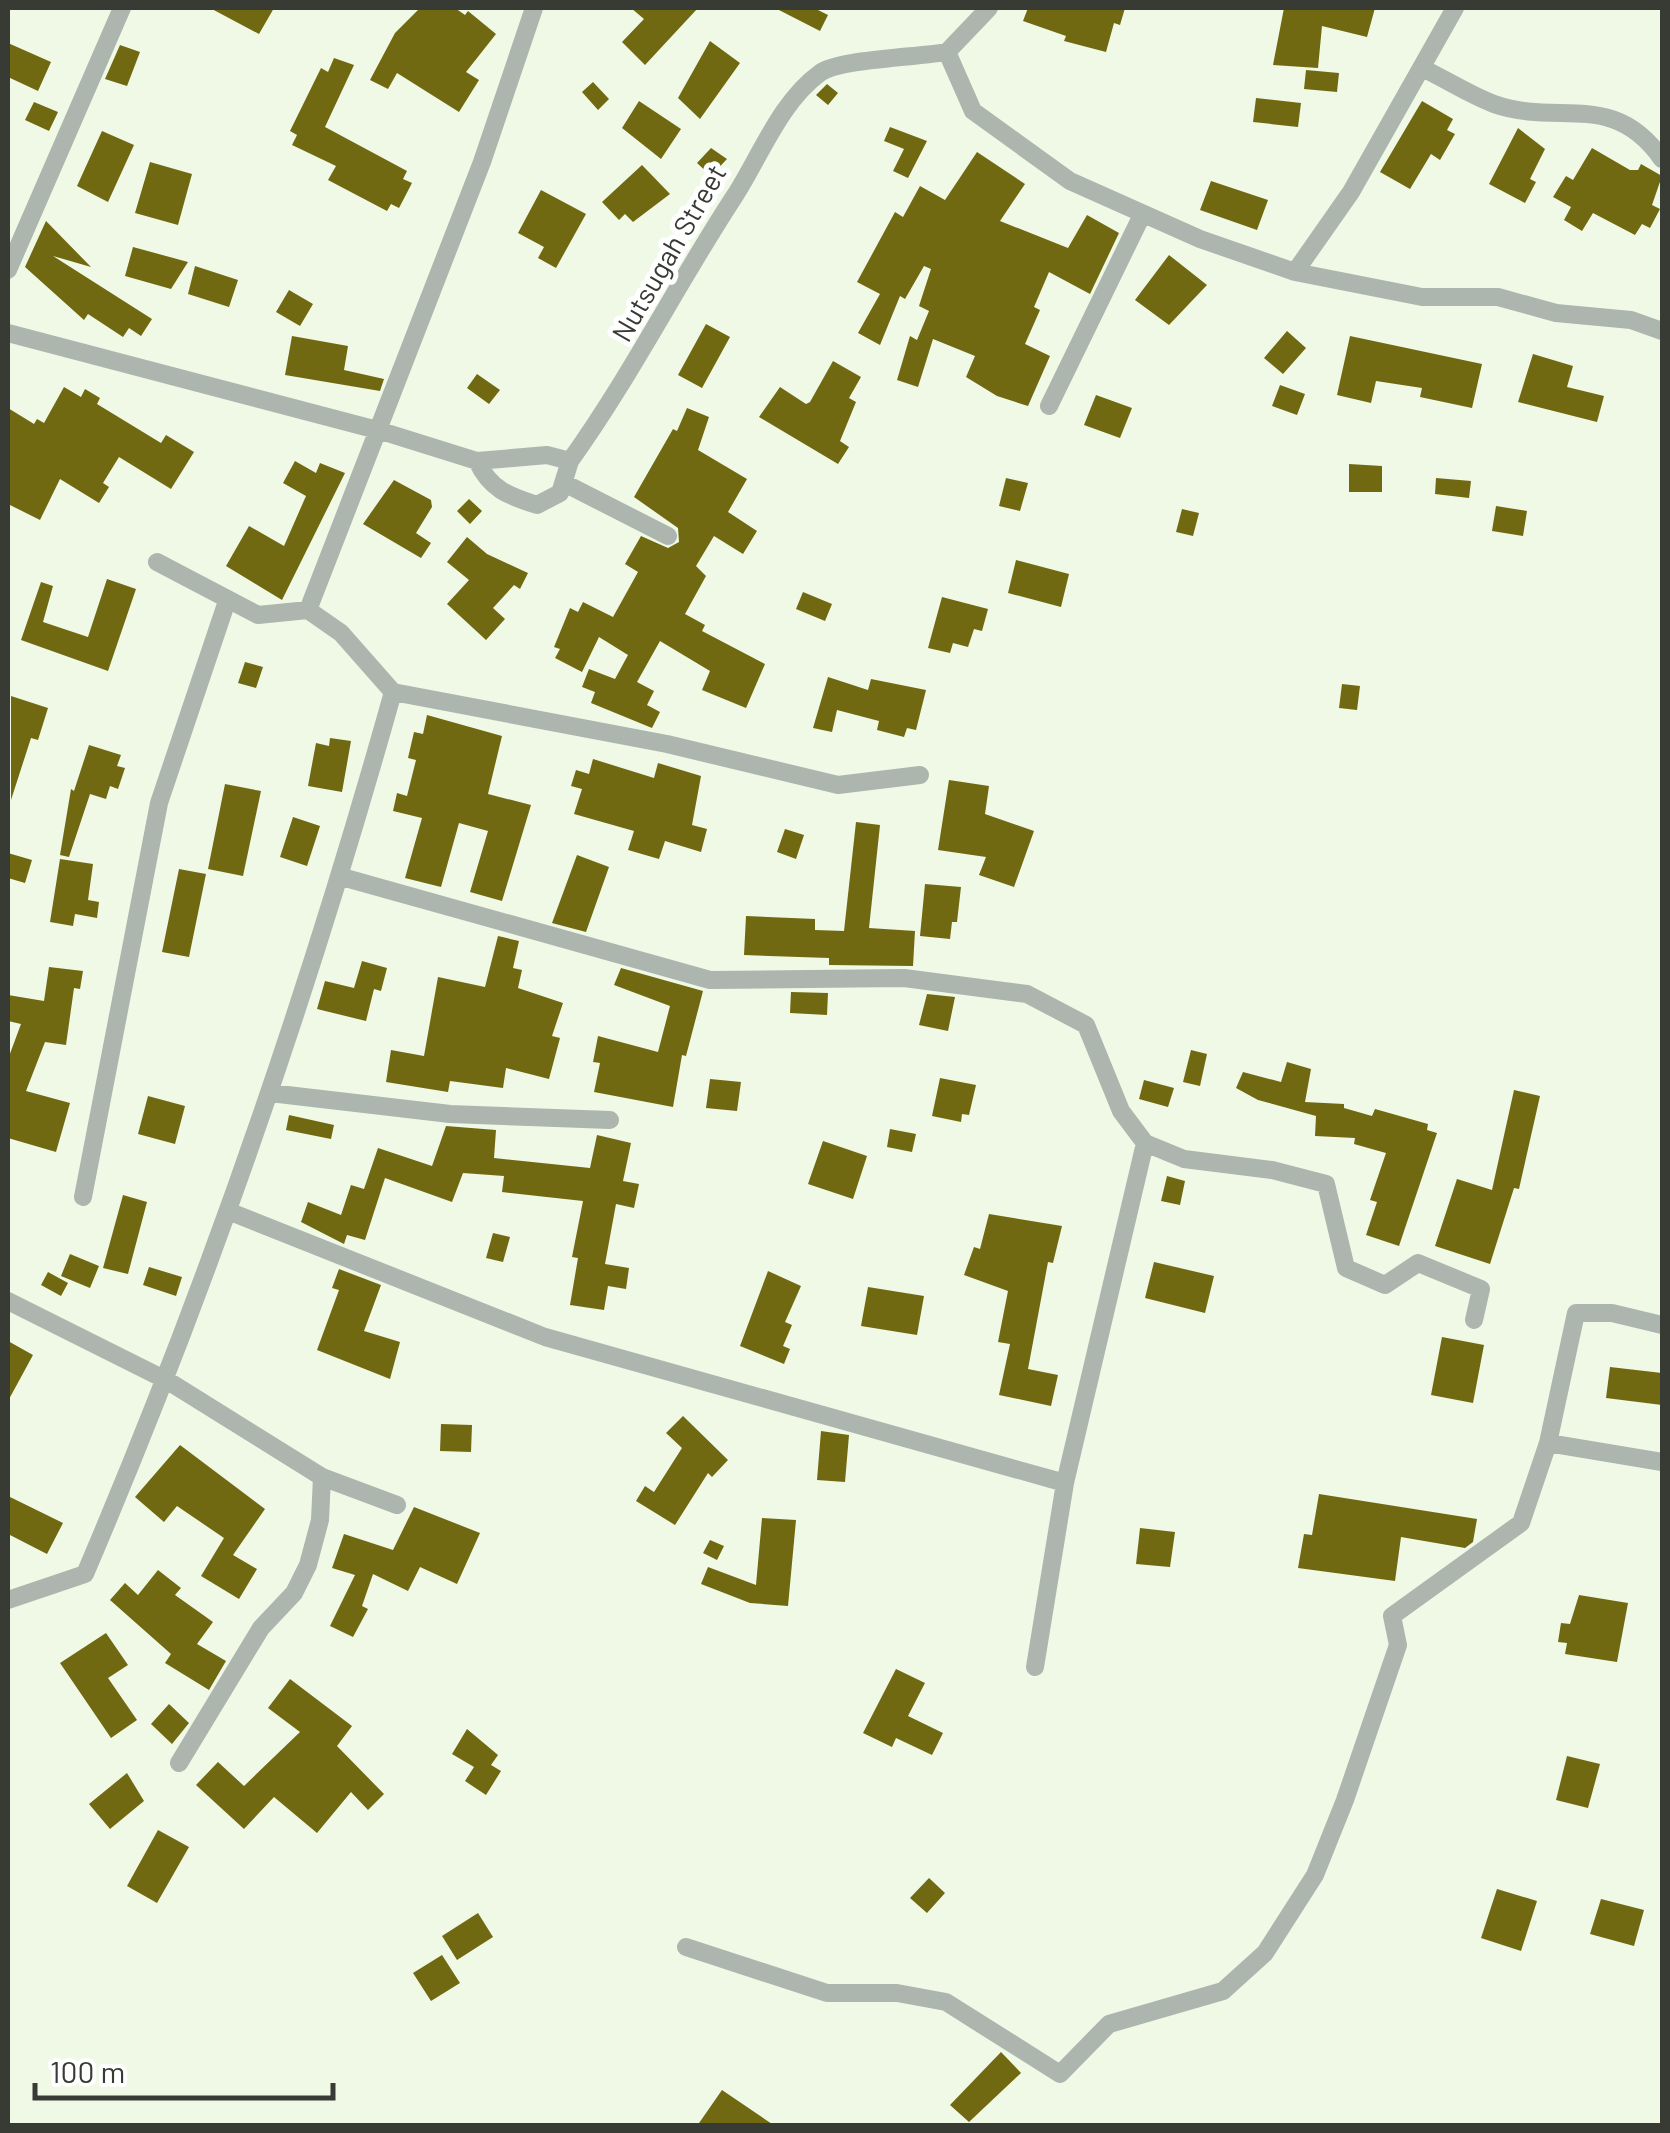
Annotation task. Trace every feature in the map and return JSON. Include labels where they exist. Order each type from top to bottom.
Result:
[{"type":"street","points":[[8,270],[122,8]]},
{"type":"street","points":[[308,610],[382,431],[482,162],[534,8]]},
{"type":"street","points":[[989,8],[947,52],[972,111],[1070,180],[1142,215],[1295,272],[1422,297],[1498,297],[1556,313],[1632,320],[1662,330]]},
{"type":"street","points":[[1295,272],[1351,192],[1424,69],[1455,8]]},
{"type":"street","name":"Nutsugah Street","points":[[564,484],[570,462],[622,388],[702,240],[781,116],[821,72],[849,63],[947,52]]},
{"type":"street","points":[[1424,69],[1496,105],[1617,118],[1650,141],[1662,159]]},
{"type":"street","points":[[1049,406],[1142,215]]},
{"type":"street","points":[[8,334],[382,431],[478,461],[547,455],[570,462]]},
{"type":"street","points":[[478,461],[486,481],[508,496],[537,504],[560,493],[564,484],[668,536]]},
{"type":"street","points":[[157,562],[258,615],[308,610],[340,633],[393,692],[667,744],[838,785],[920,775]]},
{"type":"street","points":[[84,1197],[159,803],[227,601]]},
{"type":"street","points":[[8,1600],[85,1574],[168,1381],[342,876],[393,692]]},
{"type":"street","points":[[342,876],[710,980],[904,978],[1026,994],[1086,1025],[1122,1111],[1145,1143],[1184,1160],[1272,1170],[1326,1184],[1346,1268],[1385,1285],[1418,1263],[1481,1289],[1474,1320]]},
{"type":"street","points":[[270,1094],[450,1114],[610,1120]]},
{"type":"street","points":[[1034,1668],[1065,1483],[1145,1143]]},
{"type":"street","points":[[228,1211],[545,1337],[1065,1483]]},
{"type":"street","points":[[8,1302],[168,1381],[322,1478],[397,1505]]},
{"type":"street","points":[[686,1947],[827,1993],[896,1994],[946,2002],[1060,2074],[1109,2024],[1224,1991],[1265,1953],[1316,1876],[1398,1646],[1392,1616],[1521,1523],[1548,1444],[1576,1313],[1612,1313],[1662,1326]]},
{"type":"street","points":[[1548,1444],[1662,1462]]},
{"type":"street","points":[[179,1763],[262,1628],[294,1594],[308,1565],[320,1520],[322,1478]]},
{"type":"building","points":[[210,8],[274,8],[259,34]]},
{"type":"building","points":[[420,8],[455,8],[465,15],[468,11],[496,34],[466,72],[479,80],[459,112],[397,73],[388,89],[370,80],[395,33]]},
{"type":"building","points":[[631,8],[698,8],[645,65],[622,42],[644,19]]},
{"type":"building","points":[[775,8],[814,8],[828,15],[820,31]]},
{"type":"building","points":[[1028,8],[1125,8],[1120,25],[1114,23],[1106,52],[1064,41],[1066,36],[1023,21]]},
{"type":"building","points":[[1284,8],[1375,8],[1367,37],[1322,26],[1318,68],[1273,65]]},
{"type":"building","points":[[710,41],[740,63],[700,119],[678,98]]},
{"type":"building","points":[[8,43],[51,62],[38,91],[8,77]]},
{"type":"building","points":[[120,45],[140,52],[127,86],[105,79]]},
{"type":"building","points":[[334,58],[354,65],[325,127],[407,171],[403,179],[412,183],[399,208],[391,204],[387,211],[328,180],[336,166],[292,145],[297,135],[290,131],[321,68],[328,72]]},
{"type":"building","points":[[1306,70],[1339,73],[1337,92],[1304,89]]},
{"type":"building","points":[[593,82],[609,99],[598,110],[582,92]]},
{"type":"building","points":[[827,84],[838,93],[828,105],[816,95]]},
{"type":"building","points":[[1256,98],[1301,103],[1298,127],[1253,122]]},
{"type":"building","points":[[639,101],[681,129],[661,159],[622,128]]},
{"type":"building","points":[[1422,101],[1453,119],[1447,130],[1455,134],[1440,160],[1431,154],[1410,189],[1380,172]]},
{"type":"building","points":[[34,102],[58,112],[49,131],[25,120]]},
{"type":"building","points":[[890,127],[927,141],[908,178],[893,171],[904,149],[884,141]]},
{"type":"building","points":[[1518,128],[1545,149],[1530,179],[1536,182],[1525,203],[1489,184]]},
{"type":"building","points":[[102,131],[134,145],[108,202],[77,186]]},
{"type":"building","points":[[711,148],[727,159],[711,176],[697,163]]},
{"type":"building","points":[[1592,148],[1630,170],[1638,170],[1641,164],[1662,176],[1652,205],[1660,209],[1650,228],[1642,224],[1635,235],[1593,213],[1582,231],[1564,220],[1571,207],[1553,197],[1566,176],[1573,180]]},
{"type":"building","points":[[977,152],[1025,184],[1000,221],[1068,248],[1087,215],[1119,233],[1090,294],[1049,272],[1034,307],[1040,310],[1025,344],[1050,356],[1028,406],[997,396],[966,377],[975,356],[933,339],[918,387],[897,380],[910,336],[917,340],[929,311],[919,306],[931,269],[924,266],[905,299],[900,296],[880,345],[858,333],[880,294],[857,282],[895,212],[903,217],[920,186],[945,200]]},
{"type":"building","points":[[150,162],[192,174],[178,225],[135,213]]},
{"type":"building","points":[[642,165],[670,194],[633,222],[625,214],[619,220],[602,202]]},
{"type":"building","points":[[1211,181],[1268,200],[1257,230],[1200,210]]},
{"type":"building","points":[[541,190],[586,214],[556,268],[538,258],[544,247],[518,233]]},
{"type":"building","points":[[46,221],[91,267],[53,256],[152,319],[141,336],[129,328],[123,337],[88,314],[84,320],[25,267]]},
{"type":"building","points":[[133,247],[188,262],[171,289],[125,276]]},
{"type":"building","points":[[1169,255],[1207,285],[1169,325],[1135,300]]},
{"type":"building","points":[[195,266],[238,280],[229,307],[188,294]]},
{"type":"building","points":[[289,290],[313,304],[300,326],[276,312]]},
{"type":"building","points":[[706,324],[730,337],[702,388],[678,375]]},
{"type":"building","points":[[1287,331],[1306,348],[1283,374],[1264,358]]},
{"type":"building","points":[[292,336],[348,346],[344,370],[384,379],[380,391],[285,375]]},
{"type":"building","points":[[1350,336],[1482,364],[1472,408],[1420,397],[1422,388],[1376,381],[1371,403],[1337,395]]},
{"type":"building","points":[[1533,354],[1573,366],[1567,387],[1604,396],[1597,422],[1518,402]]},
{"type":"building","points":[[833,361],[861,377],[849,398],[856,402],[840,441],[849,447],[838,464],[759,417],[780,387],[806,404],[810,402]]},
{"type":"building","points":[[477,374],[500,390],[489,404],[467,388]]},
{"type":"building","points":[[1280,385],[1305,394],[1297,415],[1272,406]]},
{"type":"building","points":[[64,387],[81,397],[85,389],[100,398],[97,404],[161,443],[166,435],[194,452],[171,489],[119,457],[103,483],[109,487],[99,503],[60,479],[40,520],[8,504],[8,408],[34,424],[37,419],[44,423]]},
{"type":"building","points":[[1096,395],[1132,408],[1120,438],[1084,425]]},
{"type":"building","points":[[687,408],[709,417],[698,450],[747,479],[728,512],[757,531],[743,554],[714,536],[696,566],[706,576],[685,614],[705,625],[702,631],[765,664],[746,708],[702,690],[710,671],[660,641],[637,682],[654,691],[647,705],[660,712],[652,728],[591,703],[595,692],[582,687],[589,669],[615,679],[628,655],[599,637],[582,672],[555,658],[560,649],[554,647],[570,608],[578,612],[583,602],[613,617],[638,572],[625,564],[641,536],[668,548],[679,542],[678,528],[634,497],[673,429],[677,431]]},
{"type":"building","points":[[295,461],[316,473],[320,463],[345,473],[282,600],[226,566],[249,526],[284,546],[306,496],[283,483]]},
{"type":"building","points":[[1349,464],[1382,466],[1382,492],[1349,492]]},
{"type":"building","points":[[1006,478],[1028,483],[1020,511],[999,506]]},
{"type":"building","points":[[1436,478],[1471,481],[1469,498],[1435,494]]},
{"type":"building","points":[[394,480],[431,500],[432,507],[416,533],[431,543],[421,558],[363,524]]},
{"type":"building","points":[[469,499],[482,511],[470,524],[457,511]]},
{"type":"building","points":[[1496,506],[1527,511],[1523,536],[1492,531]]},
{"type":"building","points":[[1182,509],[1199,513],[1193,536],[1176,532]]},
{"type":"building","points":[[467,537],[487,554],[528,573],[520,589],[514,585],[493,608],[505,619],[486,640],[447,604],[469,580],[447,562]]},
{"type":"building","points":[[1016,560],[1069,574],[1061,607],[1008,593]]},
{"type":"building","points":[[107,579],[136,589],[108,671],[21,640],[41,582],[53,586],[43,622],[88,637]]},
{"type":"building","points":[[803,592],[832,604],[825,621],[796,609]]},
{"type":"building","points":[[942,597],[988,609],[982,631],[974,629],[968,647],[953,643],[950,653],[928,648]]},
{"type":"building","points":[[245,662],[263,667],[256,688],[238,683]]},
{"type":"building","points":[[828,677],[868,690],[871,679],[926,690],[916,730],[907,728],[904,737],[877,730],[879,721],[837,710],[832,732],[813,728]]},
{"type":"building","points":[[1342,684],[1360,686],[1357,710],[1339,708]]},
{"type":"building","points":[[11,696],[48,708],[38,740],[31,738],[11,800]]},
{"type":"building","points":[[427,715],[502,736],[488,794],[531,805],[502,901],[470,892],[488,831],[459,823],[441,887],[405,878],[422,818],[393,811],[397,793],[407,796],[416,760],[408,758],[414,732],[423,734]]},
{"type":"building","points":[[330,738],[351,741],[342,792],[308,786],[316,743],[329,746]]},
{"type":"building","points":[[89,745],[121,755],[117,766],[125,768],[118,789],[110,786],[106,799],[90,794],[69,857],[60,855],[71,789],[74,791]]},
{"type":"building","points":[[593,759],[654,778],[658,763],[701,776],[692,825],[707,829],[701,852],[665,841],[659,859],[628,850],[634,831],[574,814],[582,789],[571,786],[576,770],[589,774]]},
{"type":"building","points":[[949,780],[989,786],[985,814],[1034,831],[1014,887],[979,875],[986,857],[938,850]]},
{"type":"building","points":[[225,784],[261,791],[243,876],[208,869]]},
{"type":"building","points":[[293,817],[320,826],[307,866],[280,857]]},
{"type":"building","points":[[856,822],[880,825],[869,928],[915,931],[913,966],[829,965],[829,958],[744,955],[746,916],[815,919],[815,930],[844,931]]},
{"type":"building","points":[[785,829],[804,835],[796,859],[777,852]]},
{"type":"building","points":[[8,853],[32,860],[25,883],[8,878]]},
{"type":"building","points":[[577,855],[609,867],[586,932],[552,923]]},
{"type":"building","points":[[60,859],[93,864],[88,900],[99,902],[97,918],[75,914],[73,926],[50,922]]},
{"type":"building","points":[[179,869],[206,874],[189,957],[162,952]]},
{"type":"building","points":[[925,884],[961,887],[957,922],[952,922],[950,939],[920,936]]},
{"type":"building","points":[[498,936],[519,941],[513,968],[522,970],[518,988],[563,1003],[552,1036],[560,1038],[549,1079],[506,1068],[503,1088],[450,1081],[448,1092],[386,1082],[391,1050],[424,1056],[438,977],[485,987]]},
{"type":"building","points":[[362,961],[387,968],[381,991],[374,989],[366,1021],[317,1009],[325,981],[354,988]]},
{"type":"building","points":[[49,967],[83,971],[80,989],[74,988],[66,1045],[45,1042],[26,1091],[70,1103],[56,1152],[8,1138],[8,1059],[21,1024],[8,1021],[8,995],[44,1001]]},
{"type":"building","points":[[621,968],[703,991],[686,1056],[682,1055],[673,1107],[594,1092],[600,1063],[593,1062],[598,1036],[658,1052],[670,1006],[614,985]]},
{"type":"building","points":[[791,992],[828,993],[827,1015],[790,1013]]},
{"type":"building","points":[[927,994],[955,997],[948,1031],[919,1025]]},
{"type":"building","points":[[1191,1050],[1207,1054],[1200,1086],[1183,1082]]},
{"type":"building","points":[[1287,1062],[1311,1069],[1305,1102],[1344,1104],[1344,1108],[1372,1116],[1375,1109],[1428,1124],[1427,1130],[1437,1133],[1399,1246],[1366,1235],[1377,1202],[1370,1200],[1386,1153],[1354,1144],[1355,1138],[1315,1136],[1316,1116],[1258,1100],[1236,1088],[1243,1072],[1281,1082]]},
{"type":"building","points":[[940,1078],[976,1085],[969,1115],[962,1114],[961,1122],[932,1116]]},
{"type":"building","points":[[710,1079],[741,1082],[737,1111],[706,1108]]},
{"type":"building","points":[[1144,1080],[1174,1088],[1168,1107],[1139,1099]]},
{"type":"building","points":[[1514,1090],[1540,1096],[1519,1189],[1514,1188],[1490,1264],[1435,1246],[1457,1179],[1492,1190]]},
{"type":"building","points":[[148,1096],[185,1106],[175,1144],[138,1134]]},
{"type":"building","points":[[289,1115],[334,1125],[331,1139],[286,1130]]},
{"type":"building","points":[[446,1126],[496,1130],[494,1158],[590,1168],[597,1135],[631,1143],[623,1181],[639,1184],[634,1208],[616,1204],[605,1264],[629,1268],[626,1289],[608,1286],[604,1310],[570,1305],[578,1258],[572,1257],[583,1201],[502,1192],[504,1176],[463,1173],[452,1202],[385,1178],[365,1240],[347,1235],[344,1244],[301,1222],[308,1202],[341,1215],[351,1185],[364,1189],[378,1148],[432,1166]]},
{"type":"building","points":[[890,1129],[916,1134],[912,1152],[887,1147]]},
{"type":"building","points":[[823,1141],[867,1156],[853,1199],[808,1184]]},
{"type":"building","points":[[1167,1176],[1185,1181],[1180,1205],[1161,1201]]},
{"type":"building","points":[[123,1195],[147,1202],[128,1274],[103,1268]]},
{"type":"building","points":[[989,1214],[1062,1226],[1053,1263],[1048,1262],[1028,1369],[1058,1375],[1051,1406],[999,1395],[1010,1344],[998,1342],[1008,1291],[964,1275],[974,1247],[980,1249]]},
{"type":"building","points":[[493,1233],[510,1237],[503,1262],[486,1258]]},
{"type":"building","points":[[70,1254],[99,1266],[90,1288],[61,1276]]},
{"type":"building","points":[[1154,1262],[1214,1276],[1205,1313],[1145,1298]]},
{"type":"building","points":[[149,1267],[182,1277],[176,1296],[143,1285]]},
{"type":"building","points":[[339,1269],[381,1285],[364,1331],[400,1342],[390,1379],[317,1350],[339,1290],[332,1288]]},
{"type":"building","points":[[768,1271],[801,1286],[785,1322],[792,1325],[783,1346],[790,1349],[784,1364],[740,1346]]},
{"type":"building","points":[[48,1272],[68,1283],[61,1296],[41,1285]]},
{"type":"building","points":[[868,1287],[924,1296],[917,1335],[861,1326]]},
{"type":"building","points":[[1442,1337],[1484,1345],[1473,1403],[1431,1395]]},
{"type":"building","points":[[8,1341],[33,1355],[8,1401]]},
{"type":"building","points":[[1610,1367],[1662,1373],[1662,1405],[1606,1398]]},
{"type":"building","points":[[683,1416],[728,1460],[712,1477],[708,1473],[675,1525],[636,1501],[645,1486],[654,1492],[682,1448],[666,1433]]},
{"type":"building","points":[[441,1424],[472,1425],[471,1452],[440,1451]]},
{"type":"building","points":[[821,1431],[849,1435],[845,1482],[817,1480]]},
{"type":"building","points":[[180,1445],[265,1509],[233,1555],[257,1569],[239,1599],[201,1576],[224,1538],[177,1506],[164,1522],[135,1497]]},
{"type":"building","points":[[1319,1494],[1477,1519],[1473,1542],[1465,1548],[1401,1537],[1395,1581],[1298,1568],[1304,1534],[1312,1535]]},
{"type":"building","points":[[8,1496],[63,1523],[47,1554],[8,1534]]},
{"type":"building","points":[[414,1507],[480,1533],[457,1584],[420,1567],[408,1591],[373,1574],[362,1606],[368,1609],[353,1637],[330,1626],[355,1575],[332,1568],[344,1534],[393,1550]]},
{"type":"building","points":[[762,1518],[796,1520],[788,1606],[750,1603],[701,1584],[708,1567],[756,1585]]},
{"type":"building","points":[[1140,1528],[1175,1532],[1170,1567],[1136,1564]]},
{"type":"building","points":[[710,1540],[724,1546],[717,1560],[703,1553]]},
{"type":"building","points":[[158,1570],[181,1588],[175,1595],[213,1622],[197,1644],[226,1661],[209,1690],[165,1663],[171,1654],[110,1600],[125,1583],[138,1595]]},
{"type":"building","points":[[1579,1595],[1628,1603],[1617,1662],[1565,1654],[1567,1643],[1558,1642],[1561,1623],[1570,1624]]},
{"type":"building","points":[[106,1633],[128,1665],[108,1678],[137,1720],[111,1738],[60,1663]]},
{"type":"building","points":[[896,1669],[925,1683],[908,1716],[943,1733],[932,1755],[896,1738],[892,1747],[863,1733]]},
{"type":"building","points":[[290,1679],[352,1726],[337,1746],[384,1794],[368,1810],[351,1792],[317,1833],[274,1797],[244,1829],[196,1785],[218,1762],[244,1786],[300,1732],[268,1708]]},
{"type":"building","points":[[169,1704],[189,1723],[172,1744],[151,1724]]},
{"type":"building","points":[[467,1729],[498,1755],[491,1765],[501,1771],[486,1795],[465,1781],[474,1767],[452,1754]]},
{"type":"building","points":[[1567,1756],[1600,1764],[1588,1808],[1556,1800]]},
{"type":"building","points":[[127,1773],[144,1801],[110,1829],[89,1804]]},
{"type":"building","points":[[158,1830],[189,1847],[157,1903],[127,1886]]},
{"type":"building","points":[[929,1878],[945,1893],[927,1913],[910,1898]]},
{"type":"building","points":[[1497,1889],[1537,1901],[1521,1951],[1481,1938]]},
{"type":"building","points":[[1601,1899],[1644,1910],[1634,1946],[1590,1934]]},
{"type":"building","points":[[478,1913],[493,1937],[457,1960],[442,1936]]},
{"type":"building","points":[[442,1955],[460,1983],[431,2001],[413,1973]]},
{"type":"building","points":[[1001,2052],[1021,2073],[969,2122],[950,2105]]},
{"type":"building","points":[[722,2090],[775,2126],[697,2126]]}]
